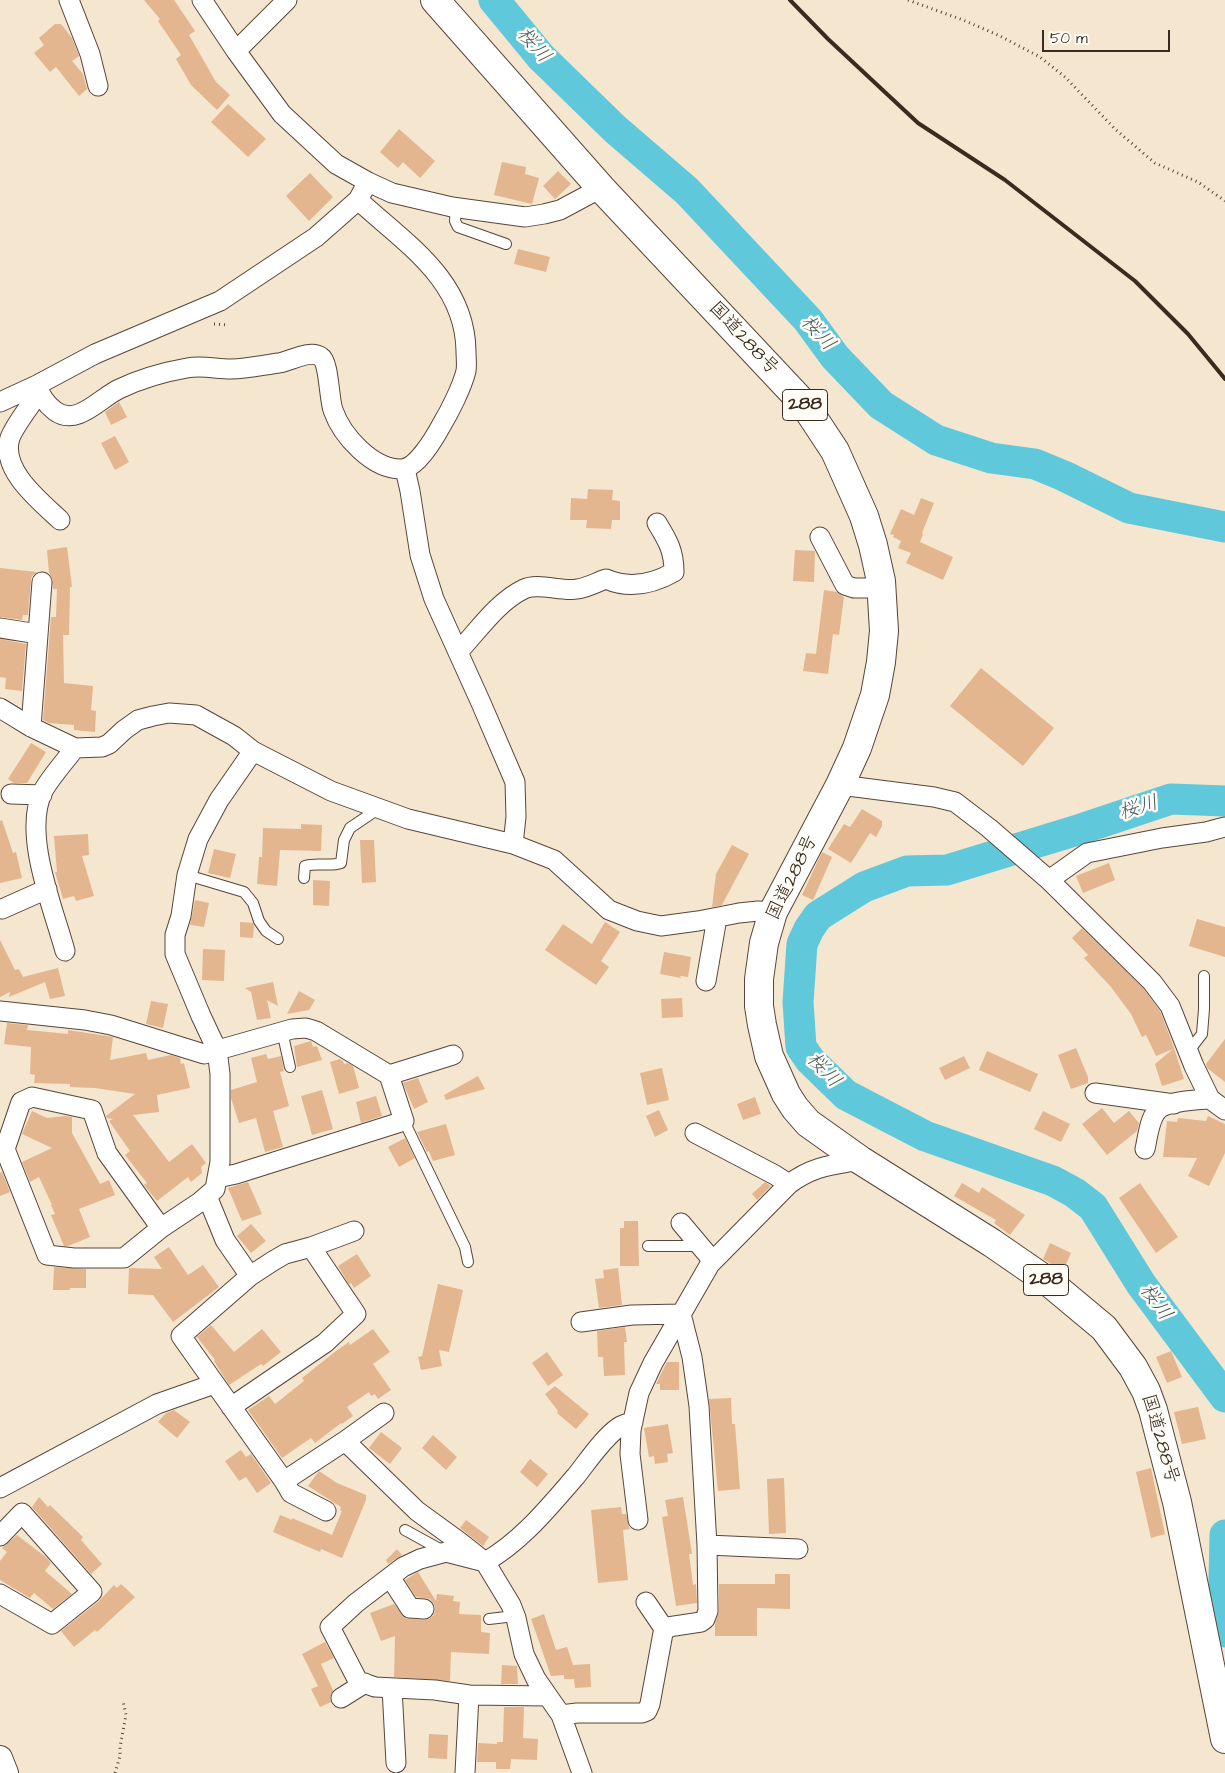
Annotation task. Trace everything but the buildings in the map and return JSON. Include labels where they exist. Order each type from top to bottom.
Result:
[{"type":"highway","name":"国道288号","points":[[436,0],[602,188],[804,404],[835,451],[864,516],[873,545],[881,588],[884,631],[881,662],[875,695],[857,748],[773,912],[764,943],[759,979],[762,1025],[770,1056],[781,1085],[795,1108],[808,1123],[860,1160],[992,1243],[1050,1283],[1104,1328],[1133,1367],[1146,1391],[1153,1410],[1177,1502],[1225,1739]]},
{"type":"street","points":[[69,0],[90,54],[98,86]]},
{"type":"street","points":[[202,0],[282,114],[336,164],[368,182],[392,193],[456,208],[511,216],[544,214],[560,210],[602,188]]},
{"type":"street","points":[[236,51],[287,0]]},
{"type":"street","points":[[0,402],[38,389],[95,354],[220,301],[316,237],[358,200],[368,182]]},
{"type":"street","points":[[38,389],[51,408],[60,414],[72,415],[82,413],[130,384],[166,372],[205,367],[234,369],[281,362],[316,354],[326,362],[329,394],[333,411],[346,436],[376,461],[393,468],[405,469],[413,464],[430,445],[449,413],[466,370],[466,338],[460,312],[436,272],[395,232],[358,200]]},
{"type":"street","points":[[38,389],[10,438],[8,448],[10,462],[14,473],[60,520]]},
{"type":"street","points":[[405,469],[420,555],[434,599],[514,782],[516,817],[513,844]]},
{"type":"street","points":[[458,652],[476,634],[490,615],[504,602],[525,588],[578,589],[606,579],[619,584],[648,584],[674,572],[674,558],[670,544],[658,523]]},
{"type":"street","points":[[820,537],[845,585],[854,588],[881,588]]},
{"type":"street","points":[[31,727],[42,582]]},
{"type":"street","points":[[0,628],[38,634]]},
{"type":"street","points":[[0,708],[31,727],[75,748],[102,747],[109,744],[138,720],[169,713],[196,715],[234,736],[253,751],[331,791],[408,819],[513,844],[554,860],[609,910],[637,921],[661,926],[748,912],[773,912]]},
{"type":"street","points":[[65,951],[39,855],[36,811],[43,790],[75,748]]},
{"type":"street","points":[[162,1228],[107,1152],[92,1110],[32,1096],[21,1102],[5,1149],[47,1255],[74,1258],[124,1258],[215,1189],[220,1162],[218,1131],[220,1074],[217,1050],[175,954],[174,935],[181,916],[187,875],[198,839],[218,800],[253,751]]},
{"type":"street","points":[[840,784],[934,797],[955,802],[989,828],[1048,879],[1152,982],[1170,1006],[1188,1052],[1218,1104],[1174,1104],[1095,1093]]},
{"type":"street","points":[[11,794],[42,795]]},
{"type":"street","points":[[1048,879],[1087,853],[1225,827]]},
{"type":"street","points":[[2,909],[48,889]]},
{"type":"street","points":[[706,981],[718,918]]},
{"type":"street","points":[[0,1011],[85,1020],[111,1025],[204,1054],[282,1032],[306,1028],[316,1031],[389,1075],[404,1121],[236,1174],[217,1178]]},
{"type":"street","points":[[389,1075],[453,1055]]},
{"type":"street","points":[[1145,1149],[1154,1116],[1160,1108],[1174,1104]]},
{"type":"street","points":[[695,1133],[789,1184]]},
{"type":"street","points":[[638,1520],[630,1454],[633,1422],[639,1393],[681,1314],[713,1262],[789,1184],[801,1175],[816,1168],[860,1160]]},
{"type":"street","points":[[207,1196],[225,1240],[250,1276]]},
{"type":"street","points":[[681,1223],[713,1262]]},
{"type":"street","points":[[326,1511],[291,1493],[181,1336],[250,1276],[285,1254],[311,1247],[354,1231]]},
{"type":"street","points":[[232,1407],[325,1343],[356,1314],[311,1247]]},
{"type":"street","points":[[581,1322],[632,1315],[681,1314]]},
{"type":"street","points":[[561,1715],[577,1712],[642,1713],[647,1711],[650,1704],[663,1633],[668,1628],[701,1622],[705,1619],[708,1611],[699,1406],[692,1358],[681,1314]]},
{"type":"street","points":[[0,1488],[157,1404],[214,1384]]},
{"type":"street","points":[[284,1482],[384,1413]]},
{"type":"street","points":[[548,1696],[469,1695],[435,1690],[376,1687],[365,1684],[358,1681],[330,1628],[356,1603],[403,1567],[420,1559],[446,1552],[485,1562],[496,1556],[529,1528],[610,1435],[620,1426],[633,1422]]},
{"type":"street","points":[[345,1441],[417,1511],[485,1562],[502,1589],[515,1616],[524,1654],[536,1678],[561,1715],[582,1773]]},
{"type":"street","points":[[0,1536],[22,1513],[92,1592],[52,1624],[0,1594]]},
{"type":"street","points":[[706,1545],[798,1549]]},
{"type":"street","points":[[390,1577],[410,1608],[424,1609]]},
{"type":"street","points":[[646,1602],[665,1630]]},
{"type":"street","points":[[341,1698],[365,1684]]},
{"type":"street","points":[[392,1688],[396,1763]]},
{"type":"street","points":[[464,1773],[469,1695]]},
{"type":"street","points":[[0,1758],[6,1773]]},
{"type":"lane","points":[[456,208],[455,221],[458,226],[506,244]]},
{"type":"lane","points":[[304,878],[305,866],[341,863],[344,840],[350,828],[378,809]]},
{"type":"lane","points":[[187,875],[244,892],[253,903],[259,921],[266,931],[278,939]]},
{"type":"lane","points":[[1188,1052],[1202,1034],[1204,976]]},
{"type":"lane","points":[[282,1032],[290,1067]]},
{"type":"lane","points":[[404,1121],[465,1247],[468,1262]]},
{"type":"lane","points":[[648,1246],[700,1246]]},
{"type":"lane","points":[[404,1530],[446,1552]]},
{"type":"lane","points":[[489,1619],[515,1616]]},
{"type":"path","points":[[908,0],[998,35],[1040,57],[1065,77],[1116,130],[1155,163],[1198,182],[1225,201]]},
{"type":"path","points":[[115,1773],[120,1756],[126,1715],[123,1700]]},
{"type":"waterway","name":"桜川","points":[[494,0],[541,57],[615,129],[687,191],[808,320],[835,357],[881,405],[936,440],[991,458],[1035,464],[1129,508],[1225,527]]},
{"type":"waterway","name":"桜川","points":[[1225,801],[1171,799],[947,870],[907,871],[864,887],[818,916],[809,929],[802,944],[798,1002],[801,1047],[810,1060],[846,1095],[925,1136],[1053,1181],[1075,1193],[1093,1207],[1141,1284],[1225,1397]]},
{"type":"waterway","name":"桜川","points":[[1225,1535],[1223,1625],[1225,1632]]},
{"type":"railway","points":[[790,0],[828,39],[918,123],[1005,180],[1135,281],[1188,334],[1225,379]]}]
